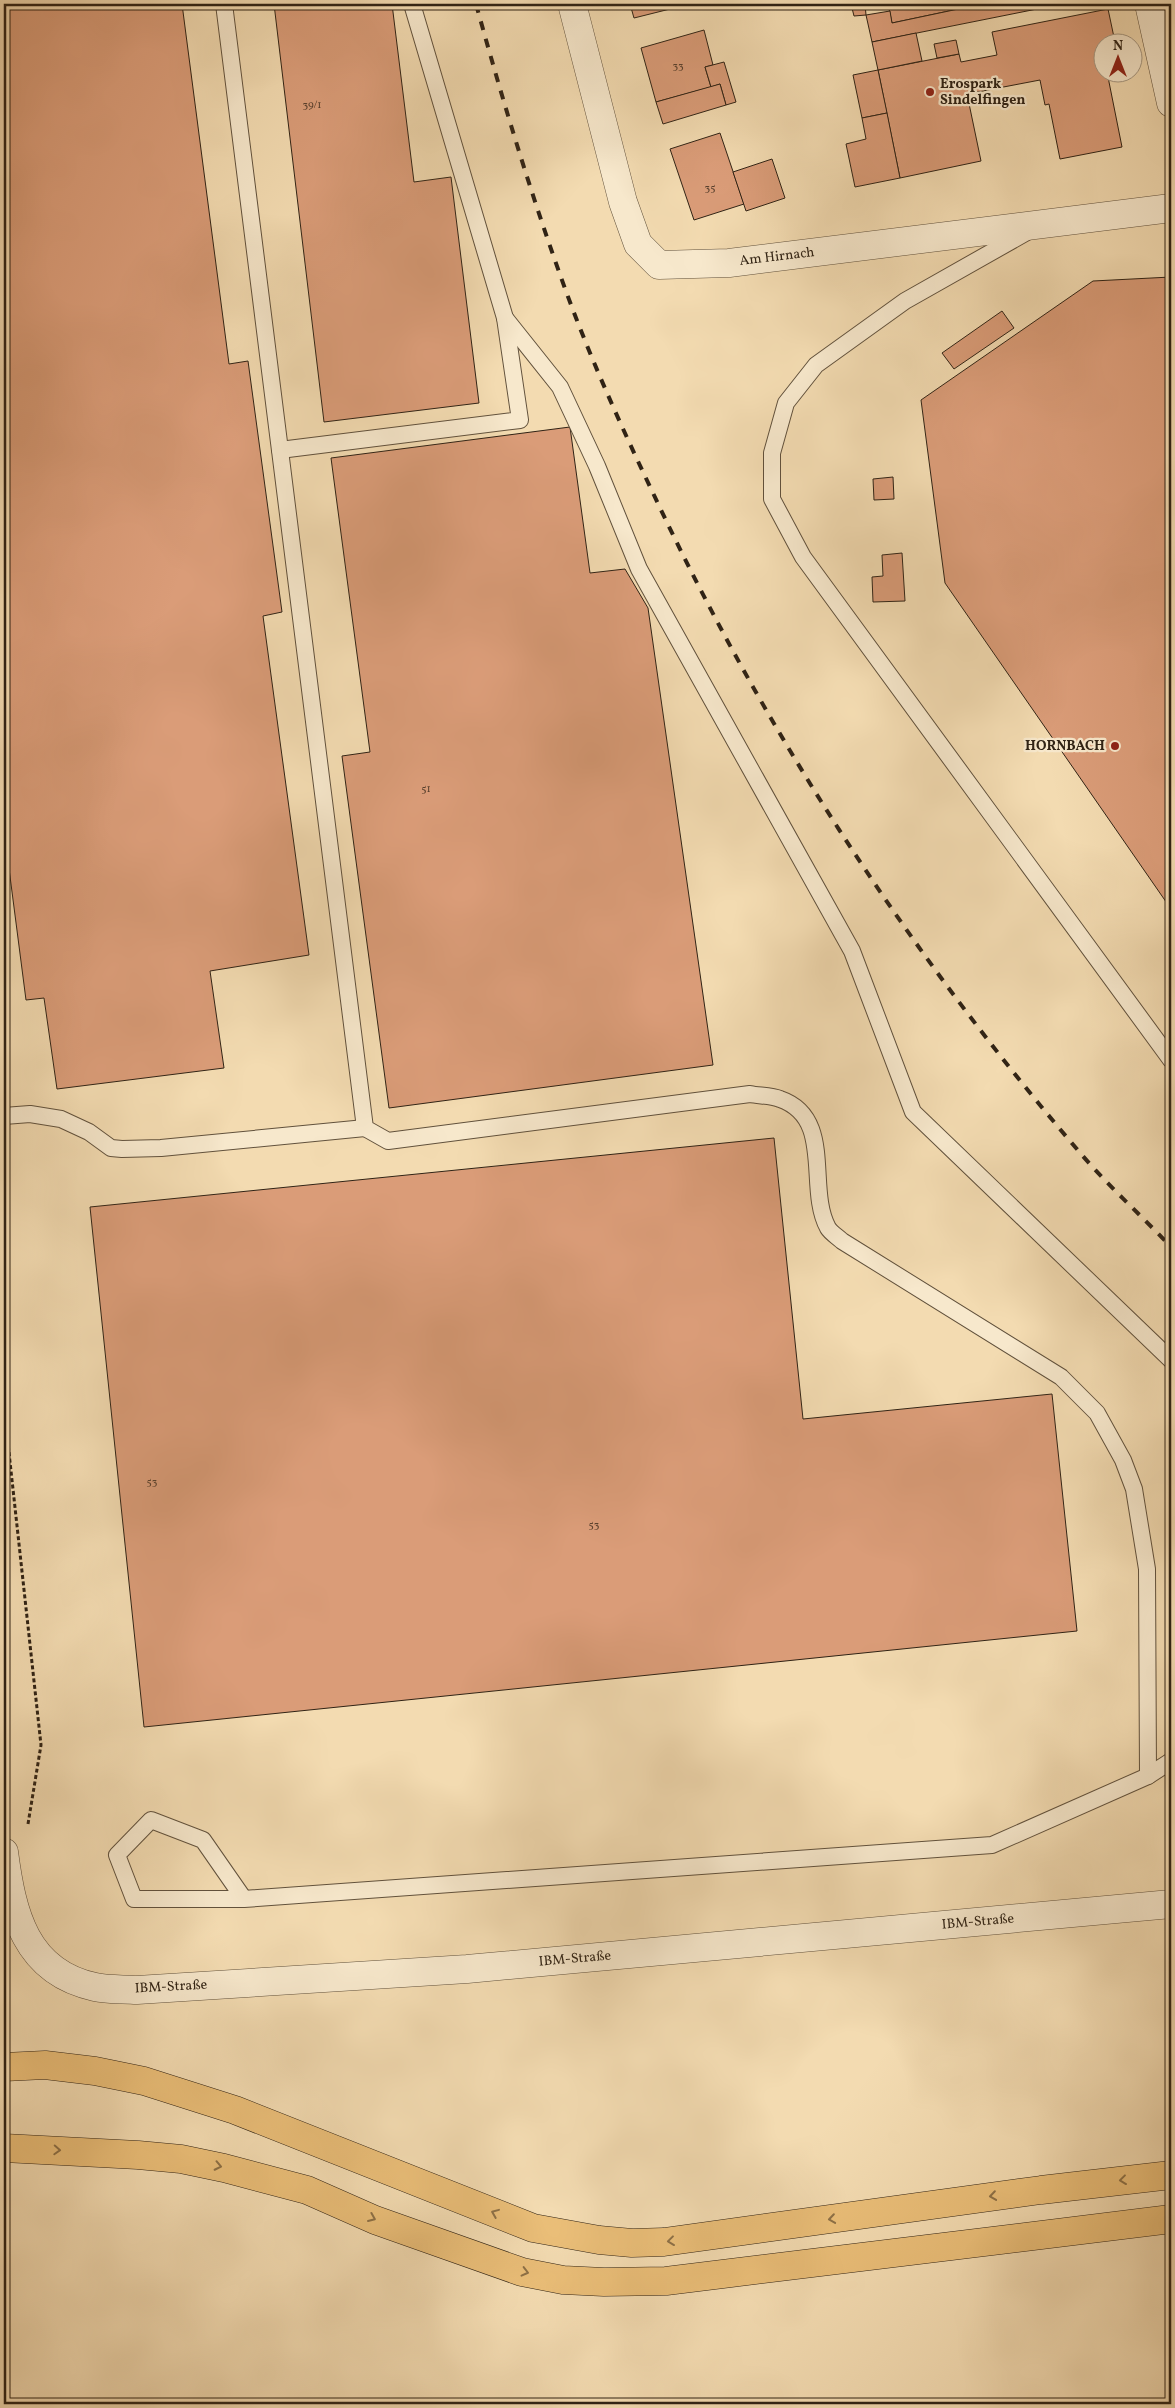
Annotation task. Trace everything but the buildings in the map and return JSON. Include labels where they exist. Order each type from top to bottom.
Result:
[{"type":"highway","points":[[4,2067],[45,2065],[95,2071],[144,2081],[235,2110],[533,2228],[599,2240],[632,2243],[664,2242],[1031,2191],[1171,2175]]},
{"type":"highway","points":[[4,2148],[138,2155],[181,2159],[224,2168],[307,2190],[375,2220],[522,2272],[563,2280],[604,2282],[666,2281],[1171,2219]]},
{"type":"street","name":"Am Hirnach","points":[[572,4],[623,202],[638,244],[659,265],[729,263],[1171,208]]},
{"type":"street","points":[[1149,4],[1171,103]]},
{"type":"street","name":"IBM-Straße","points":[[4,1852],[14,1911],[24,1934],[38,1956],[67,1978],[96,1987],[137,1990],[468,1969],[1171,1904]]},
{"type":"lane","points":[[224,4],[365,1128]]},
{"type":"lane","points":[[280,450],[520,420],[505,318],[412,4]]},
{"type":"lane","points":[[1039,225],[905,301],[816,365],[786,403],[772,452],[772,499],[803,557],[1171,1060]]},
{"type":"lane","points":[[505,318],[560,387],[597,466],[639,570],[852,951],[913,1112],[1171,1360]]},
{"type":"lane","points":[[4,1116],[30,1114],[60,1119],[89,1132],[111,1148],[122,1149],[161,1148],[365,1128],[388,1141],[750,1094],[780,1099],[803,1113],[813,1129],[822,1211],[829,1229],[842,1240],[1061,1377],[1097,1413],[1123,1460],[1134,1489],[1147,1569],[1148,1776]]},
{"type":"lane","points":[[244,1899],[203,1840],[151,1820],[117,1854],[134,1899],[244,1899],[992,1845],[1148,1776],[1171,1761]]},
{"type":"path","points":[[4,1407],[41,1746],[27,1828]]},
{"type":"railway","points":[[476,4],[507,114],[530,186],[554,258],[587,345],[653,493],[696,581],[742,667],[842,835],[954,995],[1087,1161],[1171,1247]]},
{"type":"place","name":"Erospark Sindelfingen","points":[[930,92]]},
{"type":"place","name":"HORNBACH","points":[[1115,746]]}]
